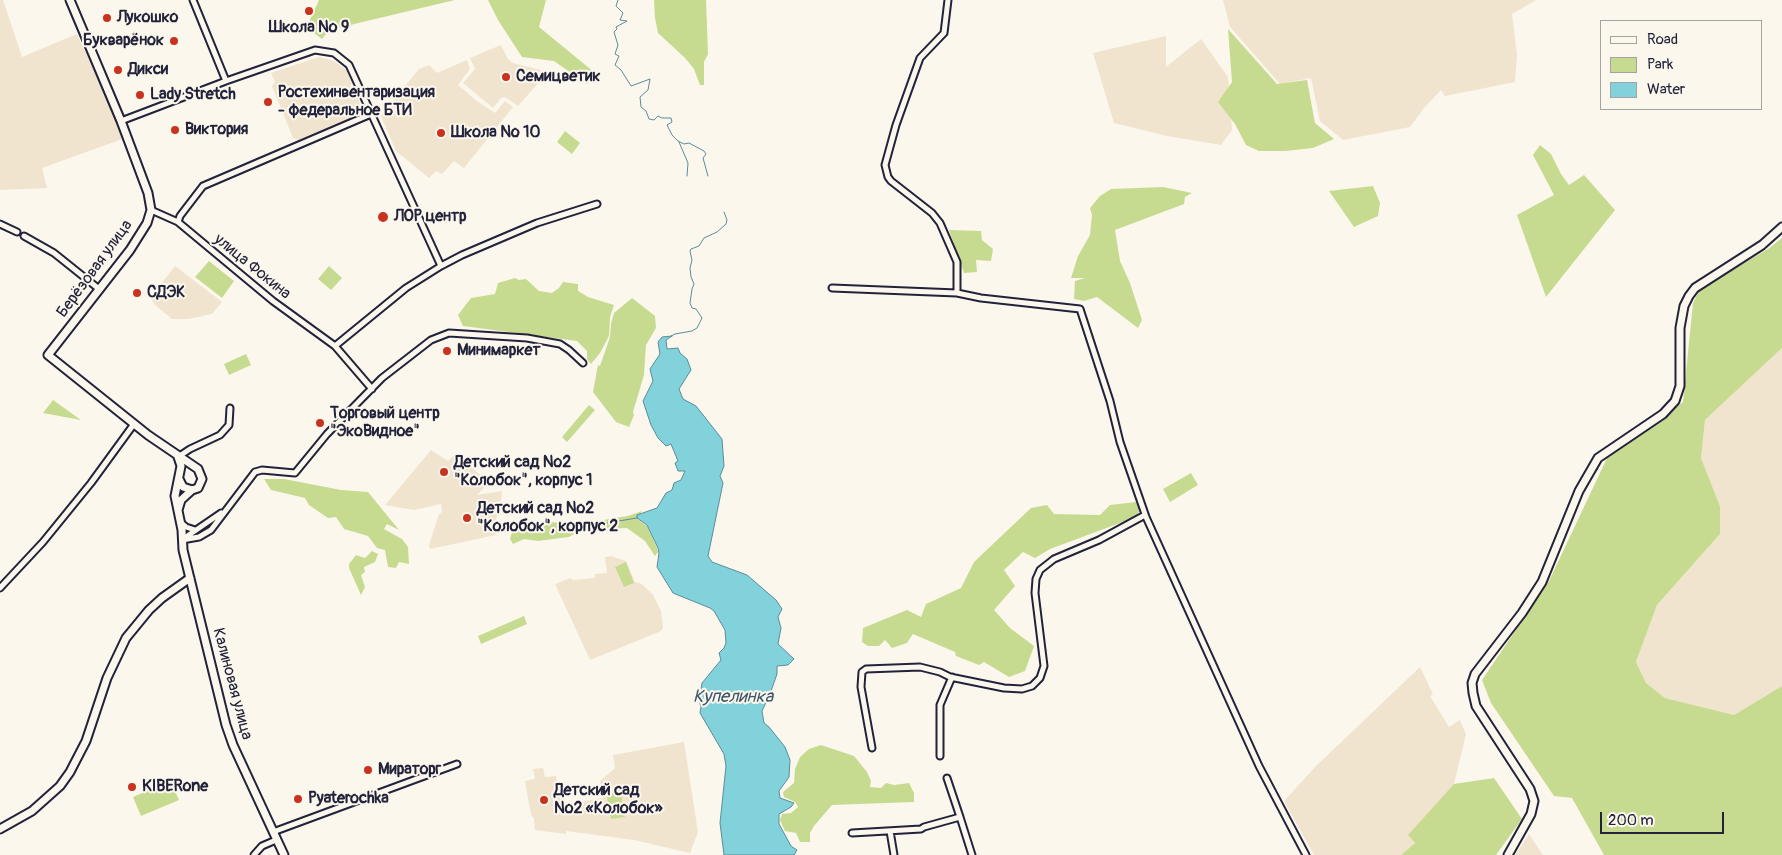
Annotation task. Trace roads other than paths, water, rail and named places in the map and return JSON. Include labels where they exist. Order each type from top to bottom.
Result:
[{"type":"street","name":"Берёзовая улица","points":[[70,0],[121,121],[148,193],[151,210],[147,223],[137,240],[48,355],[134,424]]},
{"type":"street","points":[[193,0],[226,81]]},
{"type":"street","points":[[948,0],[944,33],[920,58],[896,126],[885,165],[891,181],[932,213],[940,223],[957,262],[957,294]]},
{"type":"street","points":[[121,121],[315,50],[334,53],[349,65],[441,266]]},
{"type":"street","points":[[178,222],[180,216],[204,186],[371,114]]},
{"type":"street","points":[[336,346],[406,288],[441,266],[546,219],[597,204]]},
{"type":"street","name":"улица Фокина","points":[[151,210],[178,222],[274,301],[336,346],[372,389]]},
{"type":"street","points":[[0,224],[17,232]]},
{"type":"street","points":[[1508,855],[1531,814],[1534,801],[1530,789],[1476,706],[1472,683],[1475,674],[1522,613],[1542,582],[1579,491],[1598,458],[1663,414],[1675,401],[1680,386],[1680,328],[1684,306],[1689,296],[1695,288],[1762,245],[1782,227]]},
{"type":"street","points":[[24,236],[54,252],[99,289]]},
{"type":"street","points":[[832,288],[957,294],[1018,303],[1080,309],[1110,402],[1120,442],[1145,516],[1259,766],[1306,855]]},
{"type":"street","points":[[182,540],[199,537],[211,530],[255,472],[262,470],[295,473],[327,434],[382,378],[431,340],[449,333],[513,337],[560,344],[583,363]]},
{"type":"street","points":[[178,457],[220,435],[229,425],[230,408]]},
{"type":"street","points":[[0,588],[43,542],[134,424],[200,472],[202,482],[198,488],[192,490],[181,500],[178,513]]},
{"type":"street","name":"Калиновая улица","points":[[178,457],[181,466],[175,496],[182,540],[227,730],[284,855]]},
{"type":"street","points":[[192,490],[183,487],[179,477],[184,469],[195,468]]},
{"type":"street","points":[[182,540],[224,511]]},
{"type":"street","points":[[872,748],[860,687],[862,672],[866,670],[920,668],[940,672],[952,677],[1015,690],[1027,688],[1036,683],[1042,675],[1044,666],[1035,593],[1036,579],[1040,570],[1054,559],[1099,540],[1145,516]]},
{"type":"street","points":[[180,522],[186,527],[195,530]]},
{"type":"street","points":[[0,828],[32,811],[54,792],[70,772],[86,742],[107,678],[126,638],[155,604],[190,578]]},
{"type":"street","points":[[940,756],[940,705],[952,677]]},
{"type":"street","points":[[273,832],[457,764]]},
{"type":"street","points":[[947,778],[972,855]]},
{"type":"street","points":[[852,833],[922,830],[924,827],[960,817]]},
{"type":"street","points":[[890,831],[894,855]]},
{"type":"street","points":[[254,855],[262,846],[276,840]]},
{"type":"water","name":"Купелинка","points":[[672,336],[666,340],[667,349],[678,348],[680,353],[687,359],[691,370],[679,389],[683,399],[696,406],[722,439],[724,466],[720,476],[723,483],[708,556],[712,562],[747,575],[776,600],[782,609],[778,617],[781,628],[778,644],[794,659],[788,665],[777,666],[777,674],[762,711],[764,723],[785,747],[790,760],[789,777],[779,791],[780,798],[794,803],[779,814],[779,824],[791,846],[797,850],[794,855],[724,855],[720,823],[726,766],[724,754],[700,713],[699,701],[702,683],[721,660],[719,653],[726,643],[725,630],[714,611],[710,608],[673,593],[657,567],[658,548],[647,525],[637,518],[637,515],[657,508],[666,493],[672,490],[674,483],[681,480],[685,471],[678,471],[675,463],[678,461],[671,444],[666,446],[658,438],[651,425],[643,401],[653,381],[650,369],[660,354],[658,342],[662,337]]},
{"type":"waterway","name":"Купелинка","points":[[618,0],[616,6],[623,13],[620,20],[627,21],[616,27],[617,29],[614,32],[618,45],[615,54],[619,56],[615,65],[621,70],[631,86],[650,79],[648,90],[640,97],[641,107],[646,111],[649,119],[654,120],[658,116],[671,118],[672,122],[667,125],[672,135],[678,141],[684,144],[689,143],[704,151],[706,154],[703,158],[708,176]]},
{"type":"waterway","points":[[679,142],[688,163],[687,176]]},
{"type":"waterway","name":"Купелинка","points":[[671,336],[692,331],[697,328],[702,318],[696,309],[692,308],[690,303],[694,284],[691,277],[690,268],[692,260],[690,251],[699,246],[704,238],[717,232],[726,224],[727,220],[724,212]]},
{"type":"waterway","points":[[583,527],[637,518]]},
{"type":"place","name":"Школа № 9","points":[[309,11]]},
{"type":"place","name":"Лукошко","points":[[107,18]]},
{"type":"place","name":"Букварёнок","points":[[174,41]]},
{"type":"place","name":"Дикси","points":[[118,70]]},
{"type":"place","name":"Семицветик","points":[[506,77]]},
{"type":"place","name":"Lady Stretch","points":[[140,95]]},
{"type":"place","name":"Ростехинвентаризация - федеральное БТИ","points":[[268,102]]},
{"type":"place","name":"Виктория","points":[[175,130]]},
{"type":"place","name":"Школа № 10","points":[[441,133]]},
{"type":"place","name":"ЛОР центр","points":[[383,217]]},
{"type":"place","name":"СДЭК","points":[[137,293]]},
{"type":"place","name":"Минимаркет","points":[[447,351]]},
{"type":"place","name":"Торговый центр \"ЭкоВидное\"","points":[[320,423]]},
{"type":"place","name":"Детский сад №2 \"Колобок\", корпус 1","points":[[444,472]]},
{"type":"place","name":"Детский сад №2 \"Колобок\", корпус 2","points":[[467,518]]},
{"type":"place","name":"Мираторг","points":[[368,770]]},
{"type":"place","name":"KIBERone","points":[[132,787]]},
{"type":"place","name":"Pyaterochka","points":[[298,799]]},
{"type":"place","name":"Детский сад №2 «Колобок»","points":[[544,800]]}]
